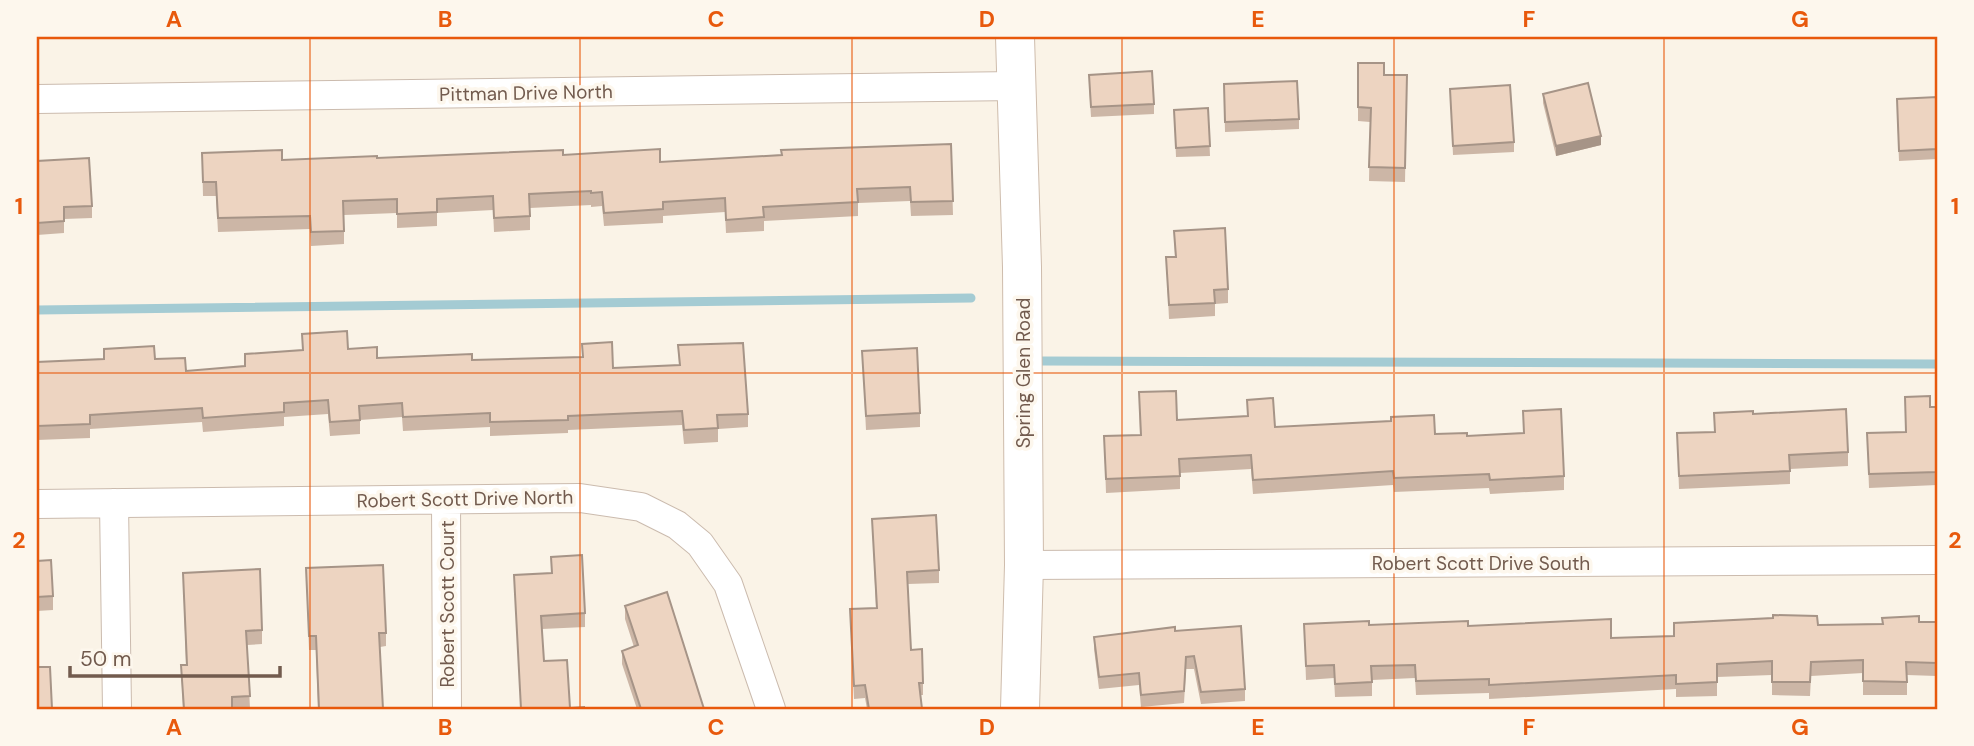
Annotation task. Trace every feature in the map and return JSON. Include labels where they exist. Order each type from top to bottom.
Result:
[{"type":"street","name":"Spring Glen Road","points":[[1015,37],[1022,267],[1024,565],[1020,709]]},
{"type":"street","name":"Pittman Drive North","points":[[37,99],[1016,86]]},
{"type":"street","name":"Robert Scott Drive North","points":[[37,504],[580,498],[641,507],[677,524],[700,544],[729,584],[771,709]]},
{"type":"street","name":"Robert Scott Court","points":[[446,500],[447,709]]},
{"type":"street","points":[[114,503],[117,709]]},
{"type":"street","name":"Robert Scott Drive South","points":[[1024,565],[1937,560]]},
{"type":"building","points":[[1358,63],[1384,63],[1384,75],[1407,75],[1405,168],[1369,167],[1371,108],[1358,107]]},
{"type":"building","points":[[1152,71],[1154,104],[1091,107],[1089,75]]},
{"type":"building","points":[[1297,81],[1299,119],[1225,122],[1224,84]]},
{"type":"building","points":[[1588,83],[1601,136],[1556,146],[1543,94]]},
{"type":"building","points":[[1510,85],[1514,142],[1453,146],[1450,89]]},
{"type":"building","points":[[1937,97],[1937,149],[1899,151],[1897,99]]},
{"type":"building","points":[[1208,108],[1210,146],[1176,148],[1174,110]]},
{"type":"building","points":[[951,144],[953,201],[911,202],[910,187],[857,189],[858,202],[763,207],[764,217],[726,220],[725,198],[663,202],[663,209],[604,213],[602,192],[591,191],[529,194],[530,216],[494,218],[493,196],[437,199],[437,212],[397,214],[397,199],[343,201],[344,231],[311,232],[310,216],[218,218],[216,182],[203,182],[202,153],[282,150],[282,160],[563,150],[563,155],[660,149],[660,162],[782,155],[781,150]]},
{"type":"building","points":[[89,158],[92,206],[64,207],[64,221],[37,223],[37,161]]},
{"type":"building","points":[[1225,228],[1228,289],[1214,290],[1215,303],[1169,305],[1166,257],[1176,257],[1174,231]]},
{"type":"building","points":[[347,331],[348,349],[377,347],[377,358],[472,354],[472,360],[583,357],[582,344],[612,342],[613,368],[680,365],[678,345],[743,343],[748,414],[717,415],[718,428],[684,430],[682,411],[568,416],[568,420],[490,422],[490,413],[403,417],[402,403],[359,406],[360,420],[330,422],[328,400],[284,403],[284,412],[203,418],[202,408],[90,415],[90,424],[37,426],[37,362],[104,359],[104,349],[154,346],[155,359],[185,358],[186,371],[245,366],[245,354],[303,350],[302,334]]},
{"type":"building","points":[[917,348],[920,413],[866,416],[862,351]]},
{"type":"building","points":[[1176,391],[1177,420],[1248,416],[1247,400],[1273,398],[1275,427],[1391,421],[1391,417],[1434,415],[1435,434],[1467,433],[1467,436],[1524,433],[1523,411],[1561,409],[1564,476],[1490,480],[1489,474],[1394,478],[1393,471],[1253,480],[1251,455],[1179,459],[1180,476],[1106,479],[1104,436],[1141,435],[1139,392]]},
{"type":"building","points":[[1930,396],[1930,407],[1937,407],[1937,472],[1869,474],[1867,433],[1906,432],[1905,397]]},
{"type":"building","points":[[1846,409],[1848,452],[1789,455],[1790,471],[1679,476],[1677,433],[1715,432],[1714,413],[1753,411],[1753,414]]},
{"type":"building","points":[[936,515],[939,570],[907,572],[911,650],[922,649],[923,683],[919,683],[922,709],[869,709],[865,685],[854,686],[850,609],[877,608],[872,519]]},
{"type":"building","points":[[582,555],[585,613],[541,616],[544,661],[567,660],[570,708],[584,709],[521,709],[514,575],[552,573],[551,557]]},
{"type":"building","points":[[51,560],[53,596],[37,597],[37,561]]},
{"type":"building","points":[[383,565],[386,633],[379,633],[383,709],[319,709],[316,636],[309,636],[306,568]]},
{"type":"building","points":[[260,569],[262,630],[246,631],[250,696],[232,697],[232,709],[184,709],[181,665],[187,665],[183,573]]},
{"type":"building","points":[[667,592],[704,709],[641,709],[622,651],[638,645],[625,606]]},
{"type":"building","points":[[1773,615],[1817,616],[1818,625],[1883,624],[1882,618],[1919,616],[1919,622],[1937,622],[1937,663],[1906,662],[1907,682],[1863,681],[1863,660],[1811,662],[1810,682],[1772,682],[1772,661],[1717,664],[1717,682],[1676,684],[1676,675],[1489,685],[1489,679],[1416,681],[1415,665],[1371,666],[1372,682],[1335,684],[1334,665],[1306,666],[1304,624],[1369,621],[1369,625],[1468,621],[1468,626],[1611,619],[1611,638],[1674,636],[1674,623],[1773,618]]},
{"type":"building","points":[[1241,626],[1245,689],[1201,692],[1194,656],[1186,657],[1184,691],[1141,695],[1139,673],[1099,677],[1094,637],[1175,627],[1175,631]]},
{"type":"building","points":[[37,667],[50,667],[52,709],[37,709]]},
{"type":"waterway","points":[[37,310],[971,298]]},
{"type":"waterway","points":[[1042,361],[1937,364]]}]
